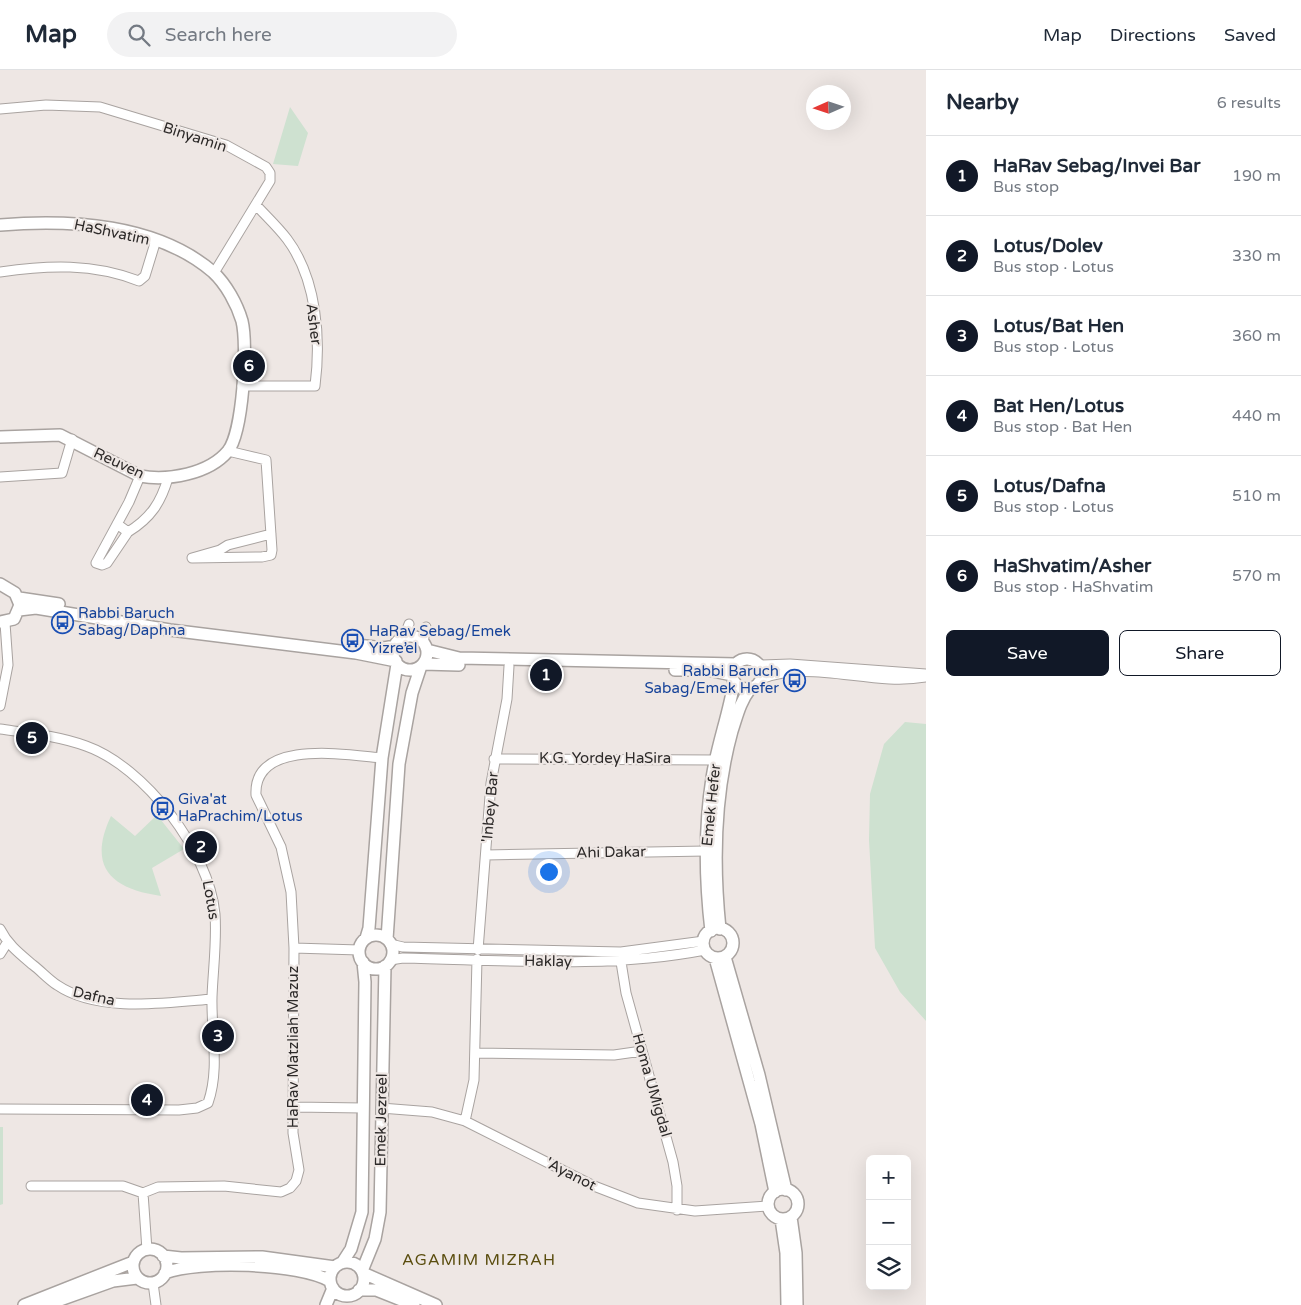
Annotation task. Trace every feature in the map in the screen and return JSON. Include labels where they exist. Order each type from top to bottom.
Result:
[{"type":"street","name":"Binyamin","points":[[0,109],[46,105],[100,106],[226,145],[266,166],[270,173],[270,181],[214,273]]},
{"type":"street","name":"Asher","points":[[242,386],[315,386],[318,360],[315,314],[308,281],[288,239],[256,205]]},
{"type":"street","name":"HaShvatim","points":[[0,225],[76,222],[156,240],[187,255],[214,273],[236,304],[242,322],[244,346],[242,386]]},
{"type":"street","points":[[0,272],[65,265],[108,271],[139,281],[145,276],[156,240]]},
{"type":"street","points":[[242,386],[238,426],[228,451],[266,460],[268,467],[272,550],[270,555],[262,557],[192,558],[220,550],[228,545],[271,534]]},
{"type":"street","name":"Reuven","points":[[0,437],[46,434],[72,439],[140,476],[168,478],[203,468],[228,451]]},
{"type":"street","points":[[0,478],[62,473],[72,439]]},
{"type":"street","points":[[140,476],[96,562],[102,565],[108,563],[128,532],[155,510],[162,498],[168,478]]},
{"type":"street","points":[[117,524],[128,532]]},
{"type":"street","points":[[0,584],[11,590],[18,598],[19,610],[14,619],[3,622],[8,665],[0,706]]},
{"type":"street","points":[[18,598],[262,634],[376,648],[400,642],[412,636],[425,646],[459,658],[734,674]]},
{"type":"street","points":[[19,610],[36,608],[170,630],[356,653],[397,663],[409,670],[422,665],[509,666],[708,670],[734,674]]},
{"type":"street","points":[[409,624],[394,654],[397,663],[382,758],[369,928],[359,950],[363,962],[371,968],[387,963],[392,951],[388,941],[399,764],[412,693],[426,658],[426,627]]},
{"type":"street","points":[[734,674],[747,660],[759,666],[790,664],[926,676]]},
{"type":"street","name":"'Inbey Bar","points":[[478,950],[494,759],[507,699],[509,666]]},
{"type":"street","points":[[734,674],[742,689],[750,689],[757,686],[761,679],[759,666]]},
{"type":"street","points":[[761,679],[795,672],[906,681],[926,676]]},
{"type":"street","name":"Emek Hefer","points":[[715,930],[706,851],[708,809],[734,674]]},
{"type":"street","name":"Emek Hefer","points":[[715,930],[718,810],[728,745],[742,701],[750,689]]},
{"type":"street","name":"Lotus","points":[[0,729],[62,740],[96,751],[143,781],[176,822],[207,876],[213,903],[215,930],[212,999],[214,1066],[212,1090],[208,1103],[196,1108],[179,1110],[0,1109]]},
{"type":"street","name":"HaRav Matzliah Mazuz","points":[[143,1193],[165,1186],[224,1186],[281,1192],[290,1188],[296,1181],[298,1170],[293,1133],[294,948],[291,892],[287,869],[273,827],[256,795],[258,778],[271,765],[302,753],[382,758]]},
{"type":"street","name":"K.G. Yordey HaSira","points":[[494,759],[716,760]]},
{"type":"street","name":"Ahi Dakar","points":[[486,855],[706,851]]},
{"type":"street","name":"Dafna","points":[[0,929],[7,943],[57,985],[75,994],[106,1002],[155,1004],[212,999]]},
{"type":"street","points":[[720,957],[732,948],[733,943],[728,932],[715,930],[704,945],[720,957],[761,1124],[781,1191]]},
{"type":"street","points":[[366,938],[376,935],[388,941]]},
{"type":"street","name":"Haklay","points":[[388,941],[403,947],[621,952],[704,945]]},
{"type":"street","points":[[0,954],[7,943]]},
{"type":"street","name":"Haklay","points":[[387,963],[403,958],[621,962],[667,957],[704,945]]},
{"type":"street","points":[[294,948],[359,950]]},
{"type":"street","points":[[465,1121],[471,1097],[475,1053],[477,960]]},
{"type":"street","name":"Emek Jezreel","points":[[338,1265],[351,1249],[362,1212],[365,982],[363,962]]},
{"type":"street","name":"Homa UMigdal","points":[[621,962],[626,993],[673,1162],[677,1186],[676,1210]]},
{"type":"street","name":"Emek Jezreel","points":[[362,1272],[375,1238],[380,1212],[381,1108],[387,963]]},
{"type":"street","points":[[475,1053],[614,1055],[642,1051]]},
{"type":"street","points":[[294,1107],[363,1108]]},
{"type":"street","name":"'Ayanot","points":[[381,1108],[432,1112],[465,1121],[608,1192],[638,1203],[676,1210],[710,1212],[768,1206]]},
{"type":"street","points":[[31,1186],[123,1186],[143,1193],[147,1250]]},
{"type":"street","points":[[781,1191],[793,1193],[798,1204],[797,1209],[786,1218],[773,1215],[768,1206],[769,1199],[781,1191]]},
{"type":"street","points":[[786,1218],[787,1305]]},
{"type":"street","points":[[786,1218],[796,1252],[797,1305]]},
{"type":"street","points":[[414,1305],[376,1290],[342,1295],[332,1285],[310,1273],[261,1266],[195,1267],[165,1273],[153,1283],[147,1283],[138,1278],[133,1268],[133,1262],[137,1255],[147,1250],[154,1250],[163,1256],[181,1258],[262,1257],[338,1265],[353,1263],[362,1272],[436,1305]]},
{"type":"street","points":[[163,1256],[166,1266],[165,1273]]},
{"type":"street","points":[[24,1305],[133,1262]]},
{"type":"street","points":[[326,1305],[338,1265]]},
{"type":"street","points":[[348,1305],[363,1284],[362,1272]]},
{"type":"street","points":[[46,1305],[113,1281],[138,1278]]},
{"type":"street","points":[[153,1283],[156,1305]]},
{"type":"green space","points":[[290,107],[308,133],[298,166],[273,164]]},
{"type":"green space","points":[[905,722],[926,724],[926,1021],[900,992],[875,948],[869,840],[870,794],[884,744]]},
{"type":"green space","points":[[157,815],[184,849],[152,868],[161,896],[129,888],[117,881],[108,873],[103,862],[102,849],[104,834],[111,816],[135,836]]},
{"type":"green space","points":[[0,1127],[3,1127],[3,1204],[0,1205]]},
{"type":"place","name":"HaShvatim/Asher","points":[[249,366]]},
{"type":"place","name":"Rabbi Baruch Sabag/Daphna","points":[[62,622]]},
{"type":"place","name":"HaRav Sebag/Emek Yizre’el","points":[[353,640]]},
{"type":"place","name":"HaRav Sebag/Invei Bar","points":[[546,675]]},
{"type":"place","name":"Rabbi Baruch Sabag/Emek Hefer","points":[[795,680]]},
{"type":"place","name":"Lotus/Dafna","points":[[32,738]]},
{"type":"place","name":"Giva'at HaPrachim/Lotus","points":[[162,808]]},
{"type":"place","name":"Lotus/Dolev","points":[[201,847]]},
{"type":"place","name":"Lotus/Bat Hen","points":[[218,1036]]},
{"type":"place","name":"Bat Hen/Lotus","points":[[147,1100]]},
{"type":"district","name":"AGAMIM MIZRAH","points":[[479,1259]]}]
